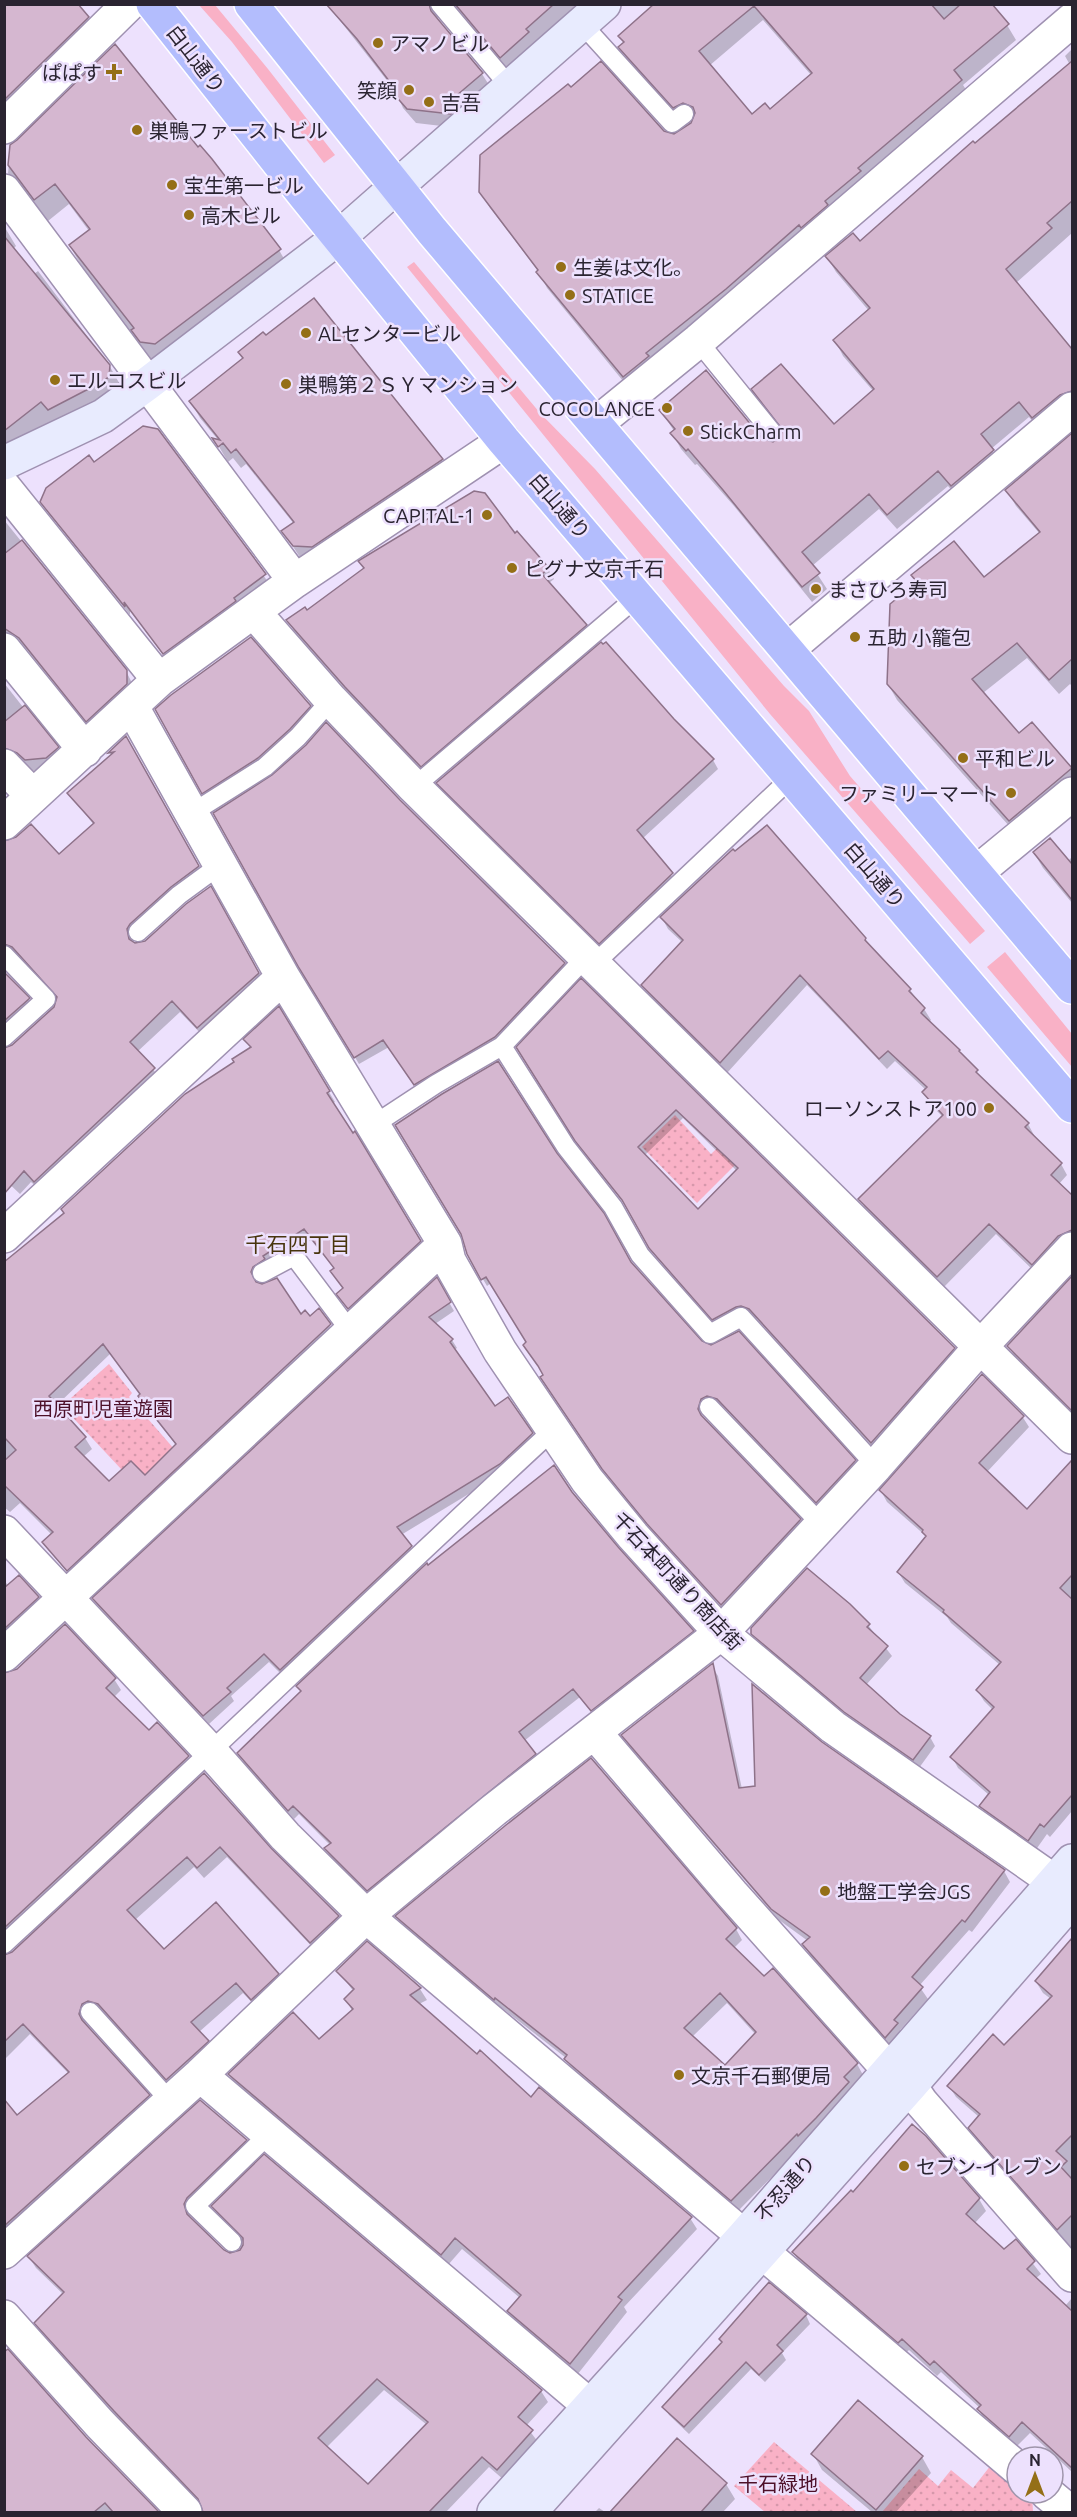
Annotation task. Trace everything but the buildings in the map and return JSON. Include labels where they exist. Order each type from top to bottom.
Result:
[{"type":"highway","name":"白山通り","points":[[153,4],[338,238],[504,441],[1072,1106]]},
{"type":"highway","points":[[251,4],[396,187],[1072,987]]},
{"type":"main road","points":[[4,463],[103,416],[147,384],[338,238],[593,14]]},
{"type":"main road","name":"不忍通り","points":[[530,2512],[753,2245],[1069,1889]]},
{"type":"main road","name":"不忍通り","points":[[494,2512],[590,2406],[753,2245]]},
{"type":"street","points":[[4,127],[129,4]]},
{"type":"street","points":[[596,424],[698,340],[1072,20]]},
{"type":"street","points":[[4,191],[295,581]]},
{"type":"street","points":[[787,650],[1072,409]]},
{"type":"street","points":[[4,823],[86,750],[159,680],[295,581],[504,441]]},
{"type":"street","points":[[4,487],[159,680]]},
{"type":"street","points":[[254,612],[331,700],[414,788],[982,1345],[1072,1437]]},
{"type":"street","points":[[4,650],[86,750]]},
{"type":"street","name":"千石本町通り商店街","points":[[132,707],[283,977],[445,1244],[450,1261],[500,1351],[587,1480],[633,1536],[721,1633],[833,1727],[1069,1889]]},
{"type":"street","points":[[4,766],[33,796]]},
{"type":"street","points":[[976,873],[1072,794]]},
{"type":"street","points":[[4,1236],[283,977]]},
{"type":"street","points":[[4,1655],[445,1244]]},
{"type":"street","points":[[4,2252],[171,2102],[366,1916],[494,1810],[721,1633],[1072,1249]]},
{"type":"street","points":[[4,1532],[212,1753],[285,1836],[366,1916],[1005,2458]]},
{"type":"street","points":[[594,1732],[732,1894],[921,2102],[1072,2275]]},
{"type":"street","points":[[200,2075],[590,2406]]},
{"type":"street","points":[[4,2317],[100,2424],[185,2512]]},
{"type":"lane","points":[[440,4],[510,87]]},
{"type":"lane","points":[[593,14],[672,123],[684,114]]},
{"type":"lane","points":[[698,340],[771,431]]},
{"type":"lane","points":[[414,788],[638,596]]},
{"type":"lane","points":[[192,813],[265,768],[331,700]]},
{"type":"lane","points":[[372,1126],[436,1084],[502,1046],[590,961],[792,777]]},
{"type":"lane","points":[[138,932],[179,895],[220,865]]},
{"type":"lane","points":[[4,955],[46,999],[4,1037]]},
{"type":"lane","points":[[502,1046],[566,1146],[613,1207],[642,1258],[710,1334],[741,1317],[876,1466]]},
{"type":"lane","points":[[262,1273],[294,1256],[351,1332]]},
{"type":"lane","points":[[709,1407],[821,1524]]},
{"type":"lane","points":[[4,1944],[212,1753],[386,1584],[553,1430]]},
{"type":"lane","points":[[90,2012],[171,2102]]},
{"type":"lane","points":[[232,2242],[195,2206],[269,2134]]},
{"type":"green space","points":[[199,5],[215,5],[335,155],[324,163],[232,42]]},
{"type":"green space","points":[[414,262],[540,413],[595,469],[784,686],[809,711],[850,776],[985,931],[970,944],[770,714],[407,267]]},
{"type":"green space","points":[[1005,952],[1072,1034],[1072,1067],[987,967]]},
{"type":"green space","points":[[675,1115],[711,1154],[741,1125],[759,1141],[697,1203],[642,1147]]},
{"type":"green space","name":"西原町児童遊園","points":[[109,1364],[132,1393],[129,1397],[188,1465],[151,1501],[62,1406]]},
{"type":"green space","name":"千石緑地","points":[[774,2442],[857,2512],[765,2512],[734,2486]]},
{"type":"green space","points":[[991,2465],[1005,2475],[1005,2505],[1033,2505],[1033,2512],[882,2512],[919,2469],[938,2486],[951,2470],[973,2488]]},
{"type":"place","name":"アマノビル","points":[[378,43]]},
{"type":"place","name":"ぱぱす","points":[[114,72]]},
{"type":"place","name":"笑顔","points":[[409,90]]},
{"type":"place","name":"吉吾","points":[[429,102]]},
{"type":"place","name":"巣鴨ファーストビル","points":[[137,130]]},
{"type":"place","name":"宝生第一ビル","points":[[172,185]]},
{"type":"place","name":"高木ビル","points":[[189,215]]},
{"type":"place","name":"生姜は文化。","points":[[561,267]]},
{"type":"place","name":"STATICE","points":[[570,295]]},
{"type":"place","name":"ALセンタービル","points":[[306,333]]},
{"type":"place","name":"エルコスビル","points":[[55,380]]},
{"type":"place","name":"巣鴨第２ＳＹマンション","points":[[286,384]]},
{"type":"place","name":"COCOLANCE","points":[[667,408]]},
{"type":"place","name":"StickCharm","points":[[688,431]]},
{"type":"place","name":"CAPITAL-1","points":[[487,515]]},
{"type":"place","name":"ピグナ文京千石","points":[[512,568]]},
{"type":"place","name":"まさひろ寿司","points":[[816,589]]},
{"type":"place","name":"五助 小籠包","points":[[855,637]]},
{"type":"place","name":"平和ビル","points":[[963,758]]},
{"type":"place","name":"ファミリーマート","points":[[1011,793]]},
{"type":"place","name":"ローソンストア100","points":[[989,1108]]},
{"type":"place","name":"地盤工学会JGS","points":[[825,1891]]},
{"type":"place","name":"文京千石郵便局","points":[[679,2075]]},
{"type":"place","name":"セブン-イレブン","points":[[904,2166]]},
{"type":"district","name":"千石四丁目","points":[[298,1244]]}]
